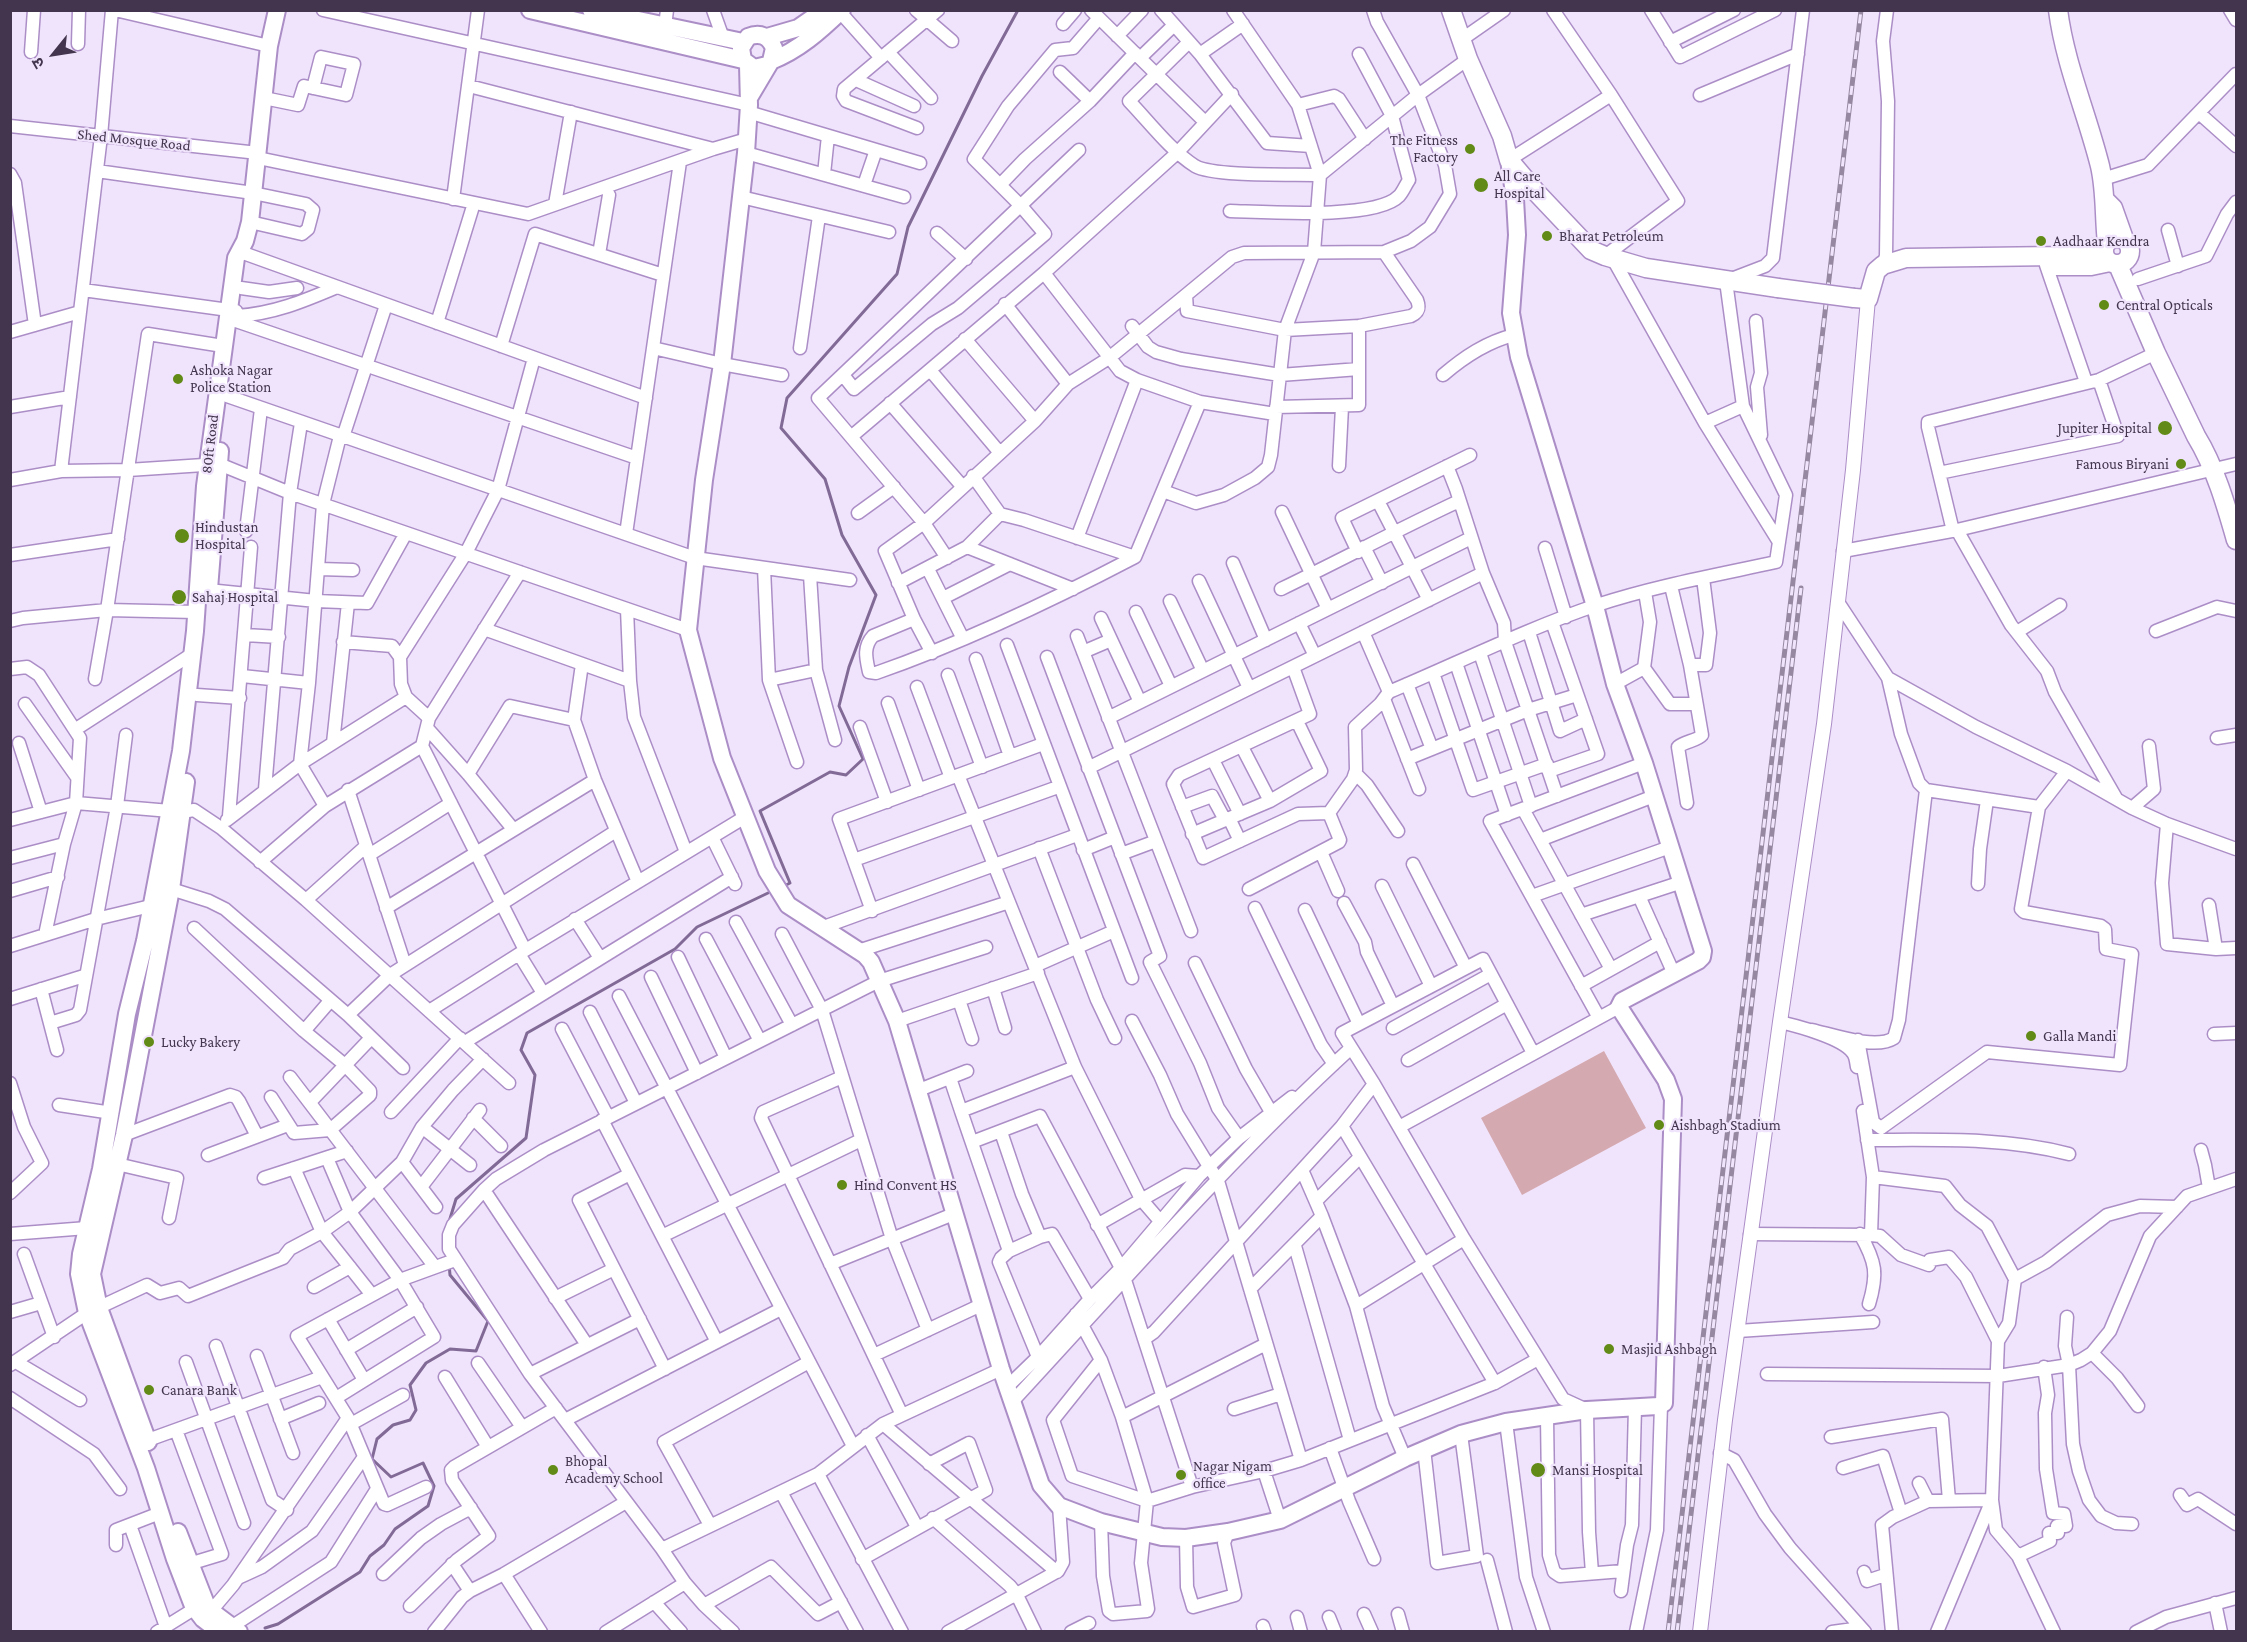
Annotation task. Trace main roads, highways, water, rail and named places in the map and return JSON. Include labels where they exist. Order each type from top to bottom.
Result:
[{"type":"main road","name":"80ft Road","points":[[176,811],[213,464],[223,346],[234,314],[236,258],[245,248],[250,222],[269,46],[277,10]]},
{"type":"main road","points":[[530,10],[745,63],[754,68],[791,52],[821,31],[835,11]]},
{"type":"main road","points":[[1442,10],[1507,152],[1572,232],[1591,250],[1609,257],[1646,268],[1861,299],[1870,296],[1873,276],[1887,264],[1906,258],[2056,256],[2115,252]]},
{"type":"main road","points":[[1451,10],[1461,40],[1465,62]]},
{"type":"main road","points":[[2058,10],[2068,59],[2103,179],[2105,200],[2113,208],[2115,252],[2156,352],[2196,436],[2203,444],[2212,471],[2229,495],[2236,540]]},
{"type":"main road","points":[[595,11],[666,18],[723,38],[743,42],[754,35],[767,37],[798,28],[835,11]]},
{"type":"main road","points":[[748,106],[774,48],[767,37]]},
{"type":"main road","points":[[743,42],[741,54],[745,63],[748,106],[746,146],[722,364],[704,480],[687,630],[722,758],[766,871],[788,905],[871,962],[897,1021],[956,1213],[981,1305],[1041,1485],[1059,1506],[1101,1522],[1162,1537],[1186,1538],[1228,1532],[1280,1520],[1405,1458],[1461,1434],[1506,1422],[1587,1410],[1661,1405],[1664,1400],[1673,1099],[1666,1080],[1619,1007],[1622,1000],[1698,961],[1703,954],[1644,763],[1615,684],[1595,606],[1519,357],[1511,313],[1517,235],[1515,199],[1507,152]]},
{"type":"main road","points":[[230,1630],[203,1610],[175,1559],[79,1274],[87,1228],[116,1134],[164,899],[176,811],[198,695],[208,590],[213,464],[227,396],[234,314],[241,288],[245,248]]},
{"type":"main road","points":[[1887,264],[1907,269],[2091,266],[2115,252]]},
{"type":"main road","points":[[2115,252],[2138,279],[2203,430],[2205,438],[2203,444]]},
{"type":"main road","points":[[176,811],[164,899],[128,1014],[112,1113],[116,1134],[117,1164],[93,1275],[93,1311],[148,1440],[189,1564],[206,1604],[203,1610]]},
{"type":"waterway","points":[[782,887],[790,883],[760,811],[830,772],[846,775],[863,759],[839,706],[849,667],[876,595],[842,535],[825,479],[781,428],[787,398],[897,274],[908,227],[982,76],[1018,10]]},
{"type":"waterway","points":[[449,1222],[456,1199],[526,1138],[535,1075],[521,1050],[527,1033],[675,949],[697,927],[768,893]]},
{"type":"waterway","points":[[265,1628],[278,1624],[360,1572],[370,1556],[384,1545],[395,1529],[428,1506],[434,1486],[423,1463],[391,1477],[372,1459],[377,1439],[393,1425],[410,1420],[416,1410],[410,1385],[426,1363],[450,1349],[476,1351],[488,1321],[450,1275],[449,1264]]},
{"type":"railway","points":[[1668,1632],[1861,10]]},
{"type":"railway","points":[[1677,1632],[1801,588]]},
{"type":"place","name":"The Fitness Factory","points":[[1470,149]]},
{"type":"place","name":"All Care Hospital","points":[[1481,185]]},
{"type":"place","name":"Bharat Petroleum","points":[[1547,236]]},
{"type":"place","name":"Aadhaar Kendra","points":[[2041,241]]},
{"type":"place","name":"Central Opticals","points":[[2104,305]]},
{"type":"place","name":"Ashoka Nagar Police Station","points":[[178,379]]},
{"type":"place","name":"Jupiter Hospital","points":[[2165,428]]},
{"type":"place","name":"Famous Biryani","points":[[2181,464]]},
{"type":"place","name":"Hindustan Hospital","points":[[182,536]]},
{"type":"place","name":"Sahaj Hospital","points":[[179,597]]},
{"type":"place","name":"Galla Mandi","points":[[2031,1036]]},
{"type":"place","name":"Lucky Bakery","points":[[149,1042]]},
{"type":"place","name":"Aishbagh Stadium","points":[[1659,1125]]},
{"type":"place","name":"Hind Convent HS","points":[[842,1185]]},
{"type":"place","name":"Masjid Ashbagh","points":[[1609,1349]]},
{"type":"place","name":"Canara Bank","points":[[149,1390]]},
{"type":"place","name":"Bhopal Academy School","points":[[553,1470]]},
{"type":"place","name":"Mansi Hospital","points":[[1538,1470]]},
{"type":"place","name":"Nagar Nigam office","points":[[1181,1475]]}]
